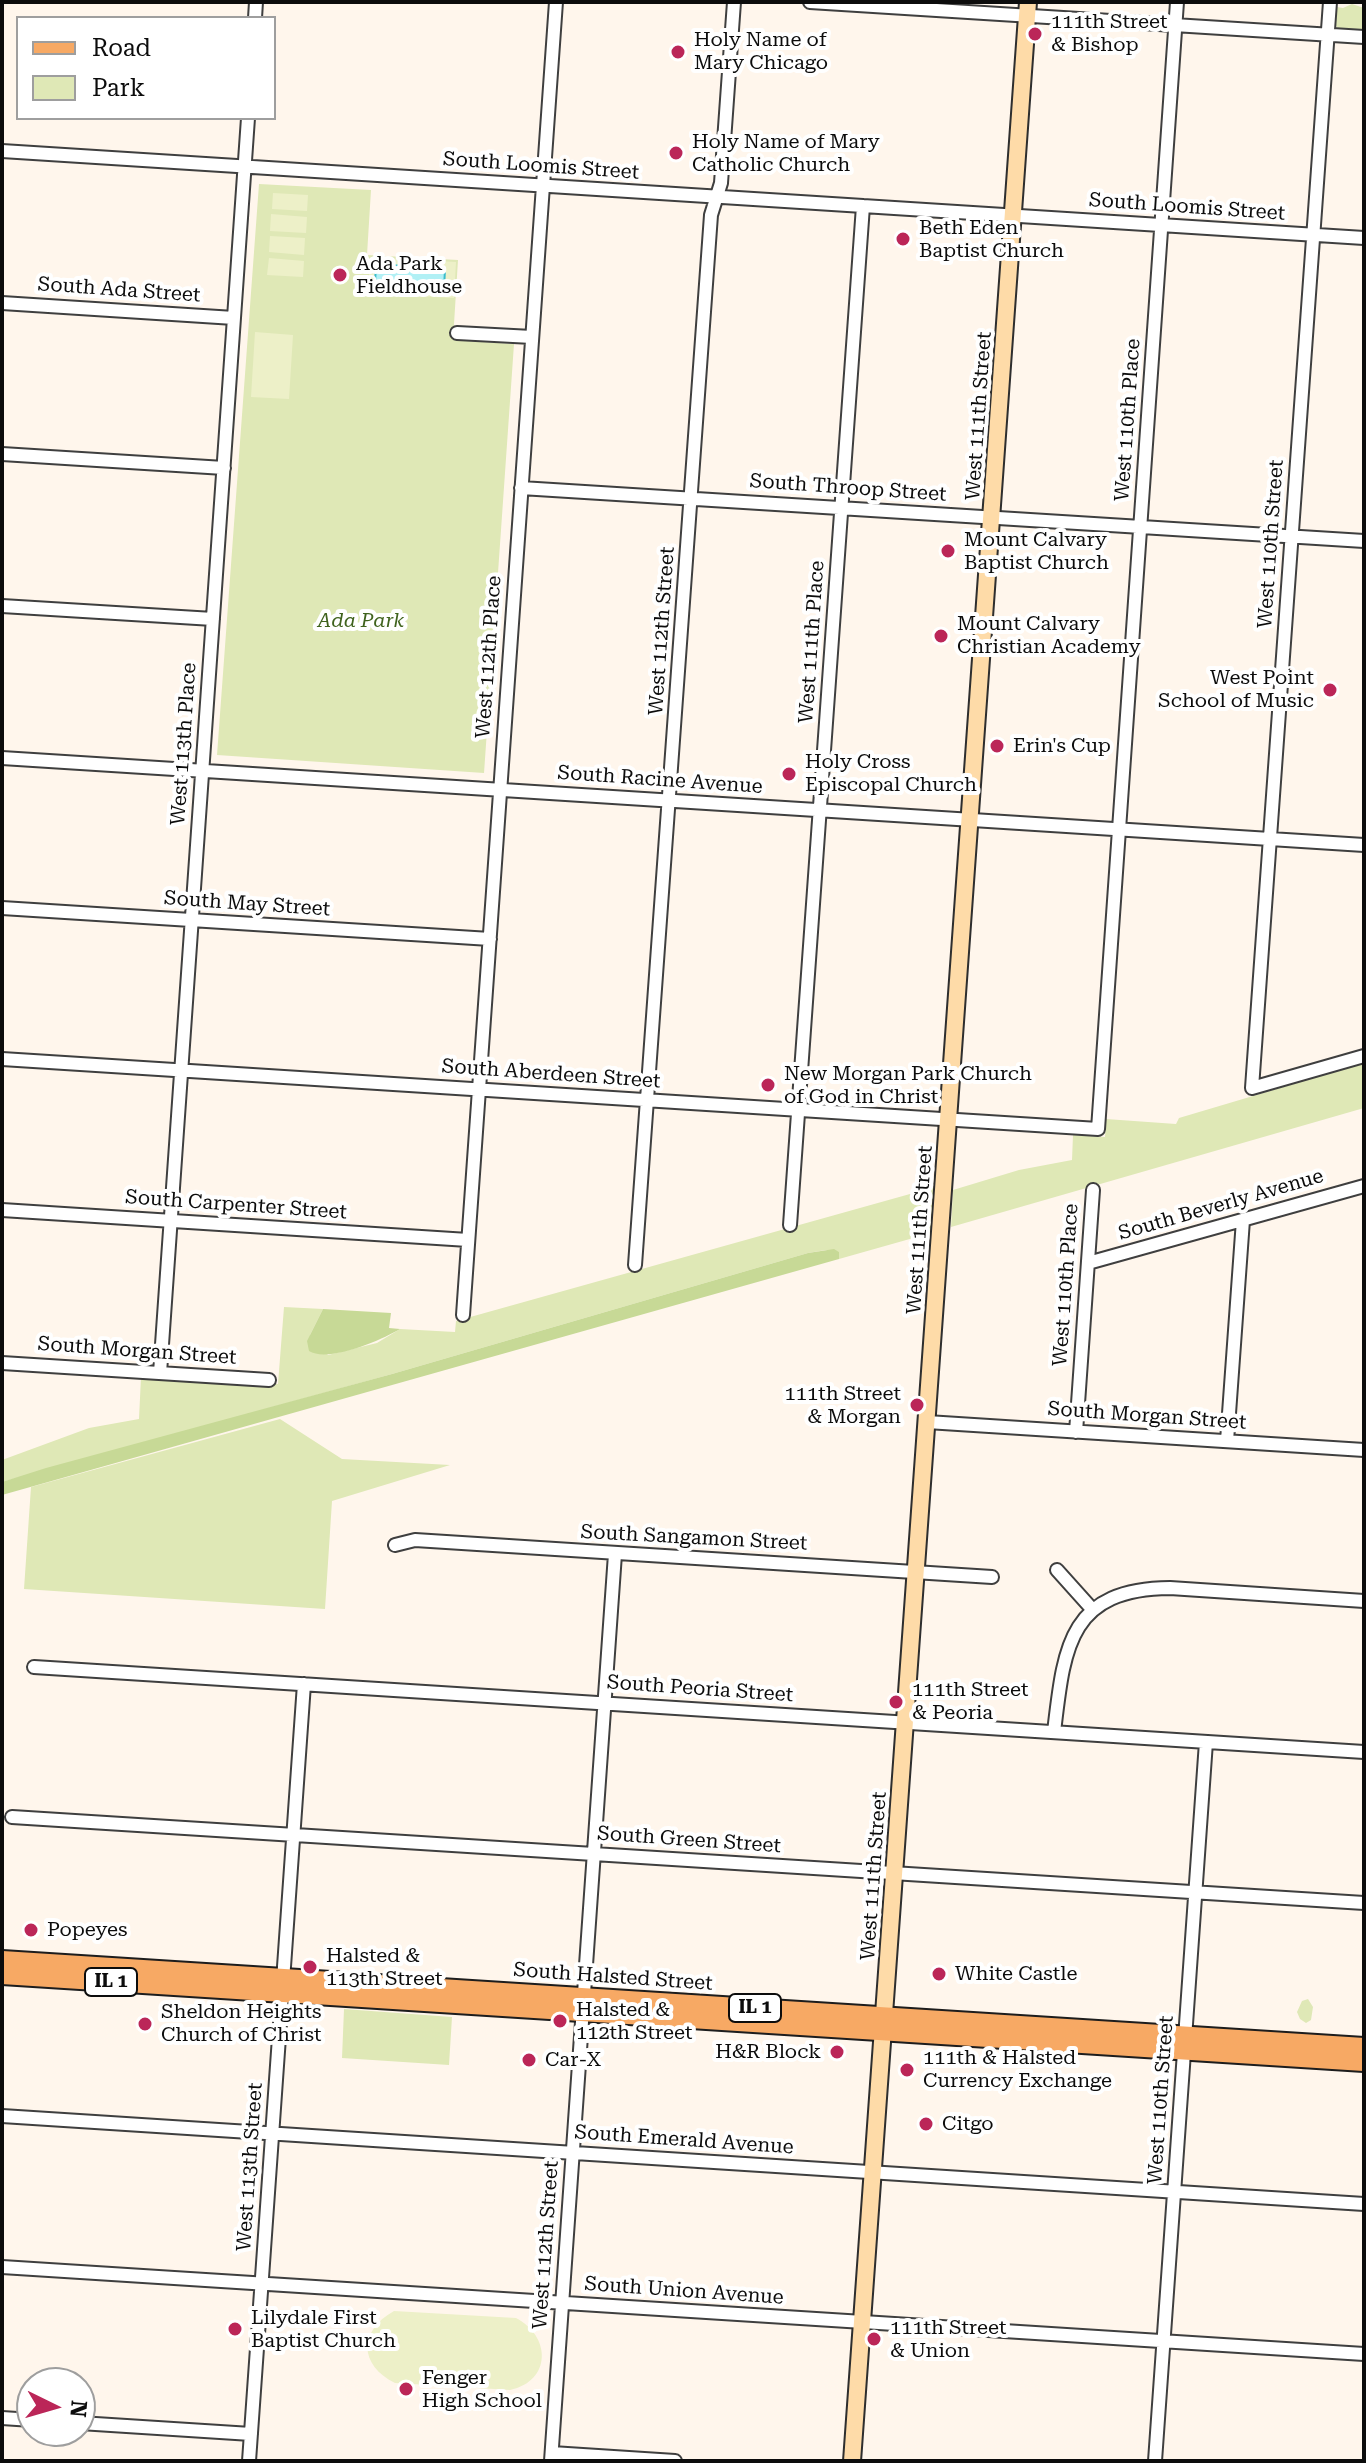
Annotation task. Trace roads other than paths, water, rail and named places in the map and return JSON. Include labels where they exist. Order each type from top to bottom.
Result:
[{"type":"main road","name":"West 111th Street","points":[[852,2461],[1028,9]]},
{"type":"main road","name":"South Halsted Street","points":[[2,1960],[283,1986]]},
{"type":"main road","name":"South Halsted Street","points":[[2,1975],[283,1986],[1185,2043],[1364,2047]]},
{"type":"main road","name":"South Halsted Street","points":[[1185,2043],[1364,2062]]},
{"type":"street","name":"West 112th Place","points":[[463,1315],[556,2]]},
{"type":"street","name":"West 112th Street","points":[[635,1265],[711,215],[721,183],[734,2]]},
{"type":"street","points":[[810,2],[1028,9],[1176,25],[1364,37]]},
{"type":"street","name":"West 110th Place","points":[[1098,1129],[1177,2]]},
{"type":"street","name":"West 110th Street","points":[[1330,2],[1252,1088],[1364,1056]]},
{"type":"street","name":"West 113th Place","points":[[160,1373],[248,120]]},
{"type":"street","name":"South Loomis Street","points":[[2,151],[1364,238]]},
{"type":"street","name":"West 111th Place","points":[[790,1225],[863,206]]},
{"type":"street","name":"South Ada Street","points":[[2,303],[234,318]]},
{"type":"street","points":[[457,333],[532,337]]},
{"type":"street","points":[[2,454],[224,468]]},
{"type":"street","name":"South Throop Street","points":[[521,488],[1364,541]]},
{"type":"street","points":[[2,606],[213,619]]},
{"type":"street","name":"South Racine Avenue","points":[[2,758],[1364,845]]},
{"type":"street","name":"South May Street","points":[[2,908],[490,939]]},
{"type":"street","name":"South Aberdeen Street","points":[[2,1059],[1098,1129]]},
{"type":"street","name":"South Beverly Avenue","points":[[1088,1263],[1364,1186]]},
{"type":"street","name":"West 110th Place","points":[[1076,1432],[1093,1190]]},
{"type":"street","name":"South Carpenter Street","points":[[2,1210],[468,1240]]},
{"type":"street","points":[[1227,1441],[1243,1220]]},
{"type":"street","name":"South Morgan Street","points":[[2,1363],[269,1380]]},
{"type":"street","name":"South Morgan Street","points":[[927,1422],[1364,1450]]},
{"type":"street","name":"South Sangamon Street","points":[[395,1545],[415,1540],[992,1577]]},
{"type":"street","name":"West 112th Street","points":[[551,2457],[615,1554]]},
{"type":"street","points":[[1057,1570],[1092,1609]]},
{"type":"street","points":[[1054,1732],[1066,1654],[1074,1635],[1092,1609],[1124,1594],[1153,1588],[1364,1601]]},
{"type":"street","name":"South Peoria Street","points":[[34,1667],[1364,1752]]},
{"type":"street","name":"West 113th Street","points":[[249,2461],[304,1684]]},
{"type":"street","name":"West 110th Street","points":[[1155,2461],[1206,1742]]},
{"type":"street","name":"South Green Street","points":[[12,1817],[1364,1903]]},
{"type":"street","name":"South Emerald Avenue","points":[[2,2116],[1364,2204]]},
{"type":"street","name":"South Union Avenue","points":[[2,2267],[1364,2354]]},
{"type":"street","points":[[96,2424],[251,2434]]},
{"type":"street","points":[[551,2457],[675,2461]]},
{"type":"water","points":[[376,264],[445,269],[444,289],[375,284]]},
{"type":"place","name":"111th Street & Bishop","points":[[1035,34]]},
{"type":"place","name":"Holy Name of Mary Chicago","points":[[678,52]]},
{"type":"place","name":"Holy Name of Mary Catholic Church","points":[[676,153]]},
{"type":"place","name":"Beth Eden Baptist Church","points":[[903,239]]},
{"type":"place","name":"Ada Park Fieldhouse","points":[[340,275]]},
{"type":"place","name":"Mount Calvary Baptist Church","points":[[948,551]]},
{"type":"place","name":"Mount Calvary Christian Academy","points":[[941,636]]},
{"type":"place","name":"West Point School of Music","points":[[1330,690]]},
{"type":"place","name":"Erin's Cup","points":[[997,746]]},
{"type":"place","name":"Holy Cross Episcopal Church","points":[[789,774]]},
{"type":"place","name":"New Morgan Park Church of God in Christ","points":[[768,1085]]},
{"type":"place","name":"111th Street & Morgan","points":[[917,1405]]},
{"type":"place","name":"111th Street & Peoria","points":[[896,1702]]},
{"type":"place","name":"Popeyes","points":[[31,1930]]},
{"type":"place","name":"Halsted & 113th Street","points":[[310,1967]]},
{"type":"place","name":"White Castle","points":[[939,1974]]},
{"type":"place","name":"Halsted & 112th Street","points":[[560,2021]]},
{"type":"place","name":"Sheldon Heights Church of Christ","points":[[145,2024]]},
{"type":"place","name":"H&R Block","points":[[837,2052]]},
{"type":"place","name":"Car-X","points":[[529,2060]]},
{"type":"place","name":"111th & Halsted Currency Exchange","points":[[907,2070]]},
{"type":"place","name":"Citgo","points":[[926,2124]]},
{"type":"place","name":"Lilydale First Baptist Church","points":[[235,2329]]},
{"type":"place","name":"111th Street & Union","points":[[874,2339]]},
{"type":"place","name":"Fenger High School","points":[[406,2389]]},
{"type":"park label","name":"Ada Park","points":[[361,621]]}]
